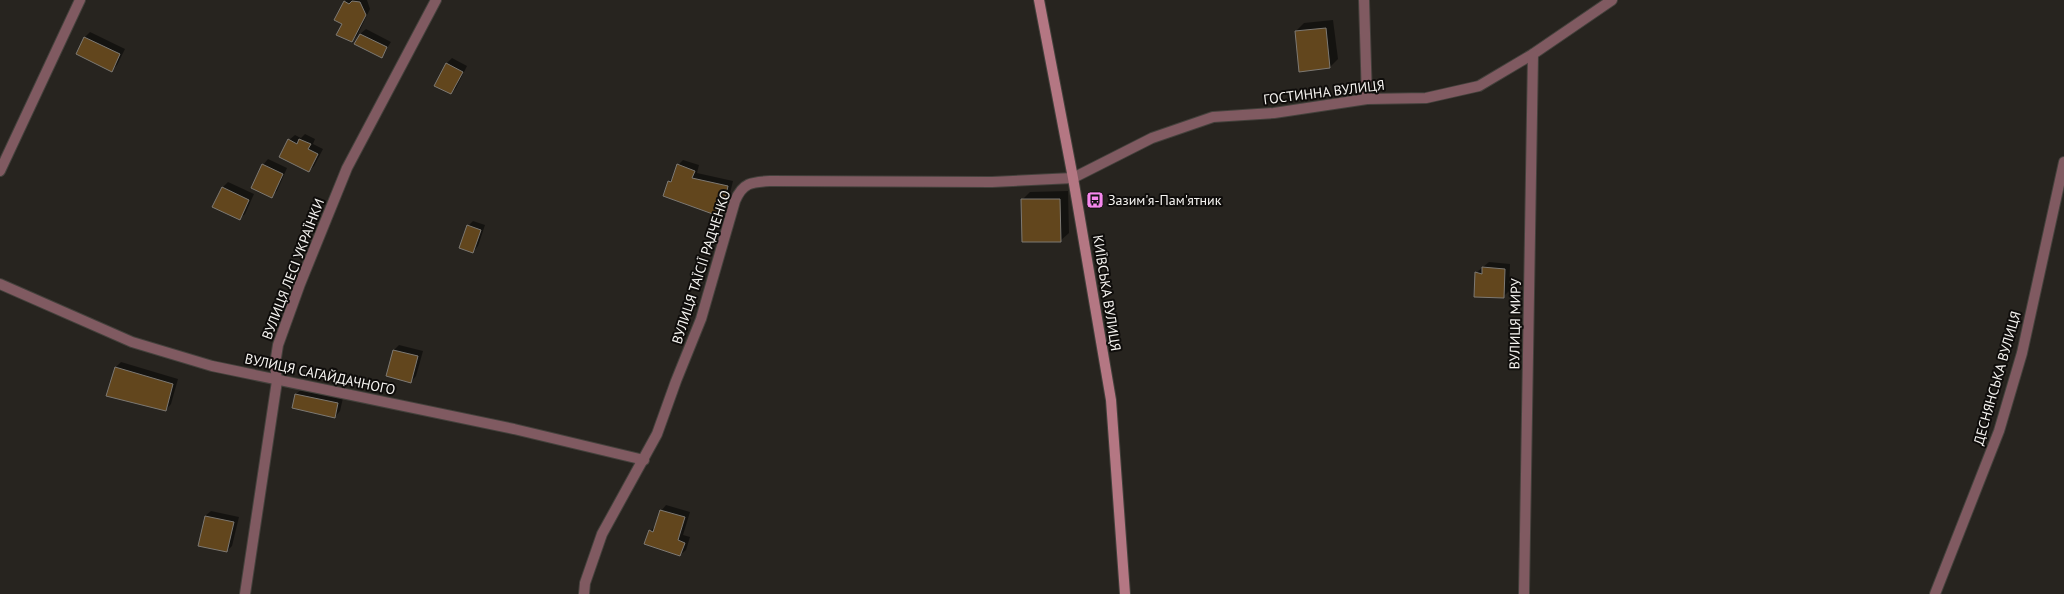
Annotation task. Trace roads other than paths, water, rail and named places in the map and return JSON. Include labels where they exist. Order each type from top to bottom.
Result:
[{"type":"street","points":[[0,171],[80,0]]},
{"type":"street","name":"ВУЛИЦЯ ЛЕСІ УКРАЇНКИ","points":[[245,594],[277,381],[275,364],[278,345],[347,168],[436,0]]},
{"type":"street","name":"КИЇВСЬКА ВУЛИЦЯ","points":[[1039,0],[1073,178],[1111,400],[1125,594]]},
{"type":"street","points":[[1364,0],[1367,98]]},
{"type":"street","name":"ГОСТИННА ВУЛИЦЯ","points":[[1073,178],[1152,138],[1213,117],[1274,113],[1367,98],[1426,98],[1479,86],[1533,54],[1612,0]]},
{"type":"street","name":"ВУЛИЦЯ МИРУ","points":[[1524,594],[1533,54]]},
{"type":"street","name":"ДЕСНЯНСЬКА ВУЛИЦЯ","points":[[1935,594],[1998,431],[2022,353],[2064,162]]},
{"type":"street","name":"ВУЛИЦЯ ТАЇСІЇ РАДЧЕНКО","points":[[584,594],[586,583],[602,534],[644,460],[656,434],[701,319],[721,254],[735,201],[743,187],[755,182],[771,181],[992,182],[1073,178]]},
{"type":"street","name":"ВУЛИЦЯ САГАЙДАЧНОГО","points":[[0,284],[132,342],[212,366],[277,381],[514,429],[644,460]]},
{"type":"place","name":"Зазим'я-Пам'ятник","points":[[1095,200]]}]
